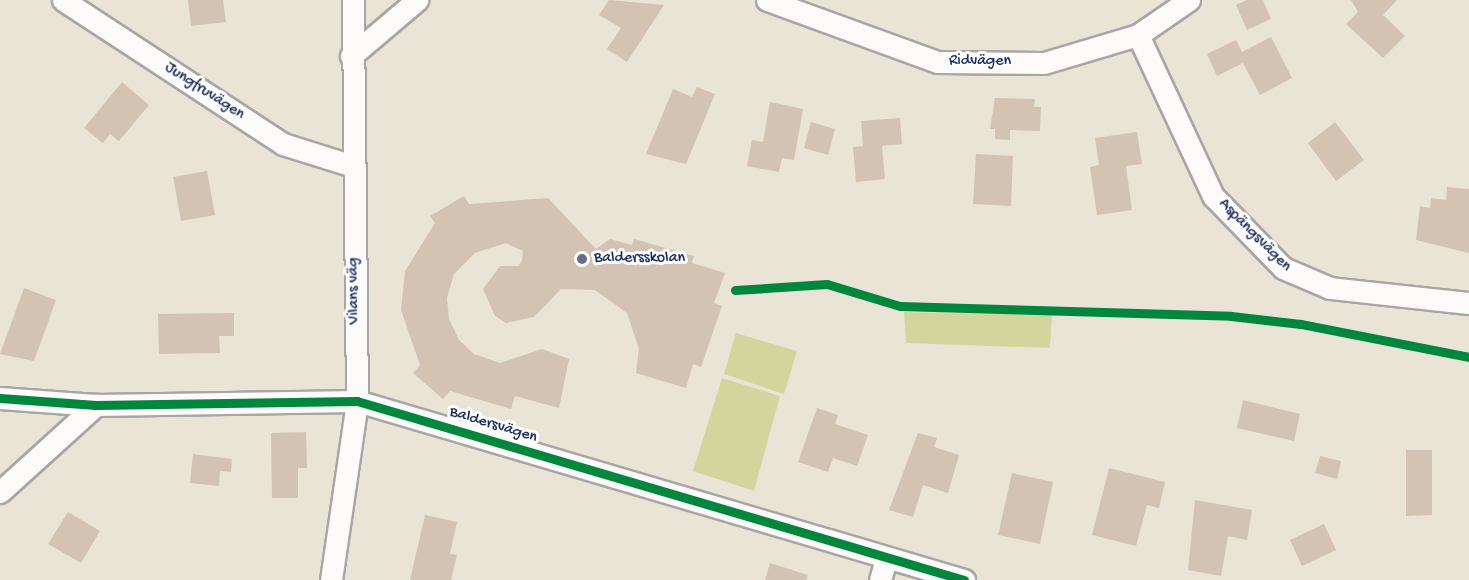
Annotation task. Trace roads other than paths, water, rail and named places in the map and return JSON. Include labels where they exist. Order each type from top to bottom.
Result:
[{"type":"street","name":"Jungfruvägen","points":[[63,0],[283,144],[353,166]]},
{"type":"street","name":"Vilans väg","points":[[331,580],[357,401],[351,56],[353,0]]},
{"type":"street","points":[[351,56],[417,0]]},
{"type":"street","name":"Ridvägen","points":[[767,0],[937,62],[1044,63],[1138,35],[1189,0]]},
{"type":"street","name":"Aspängsvägen","points":[[1138,35],[1214,196],[1283,268],[1330,288],[1469,303]]},
{"type":"street","name":"Baldersvägen","points":[[0,398],[96,405],[357,401],[886,559],[964,580]]},
{"type":"street","points":[[0,492],[96,405]]},
{"type":"street","points":[[880,580],[886,559]]},
{"type":"place","name":"Baldersskolan","points":[[582,259]]}]
